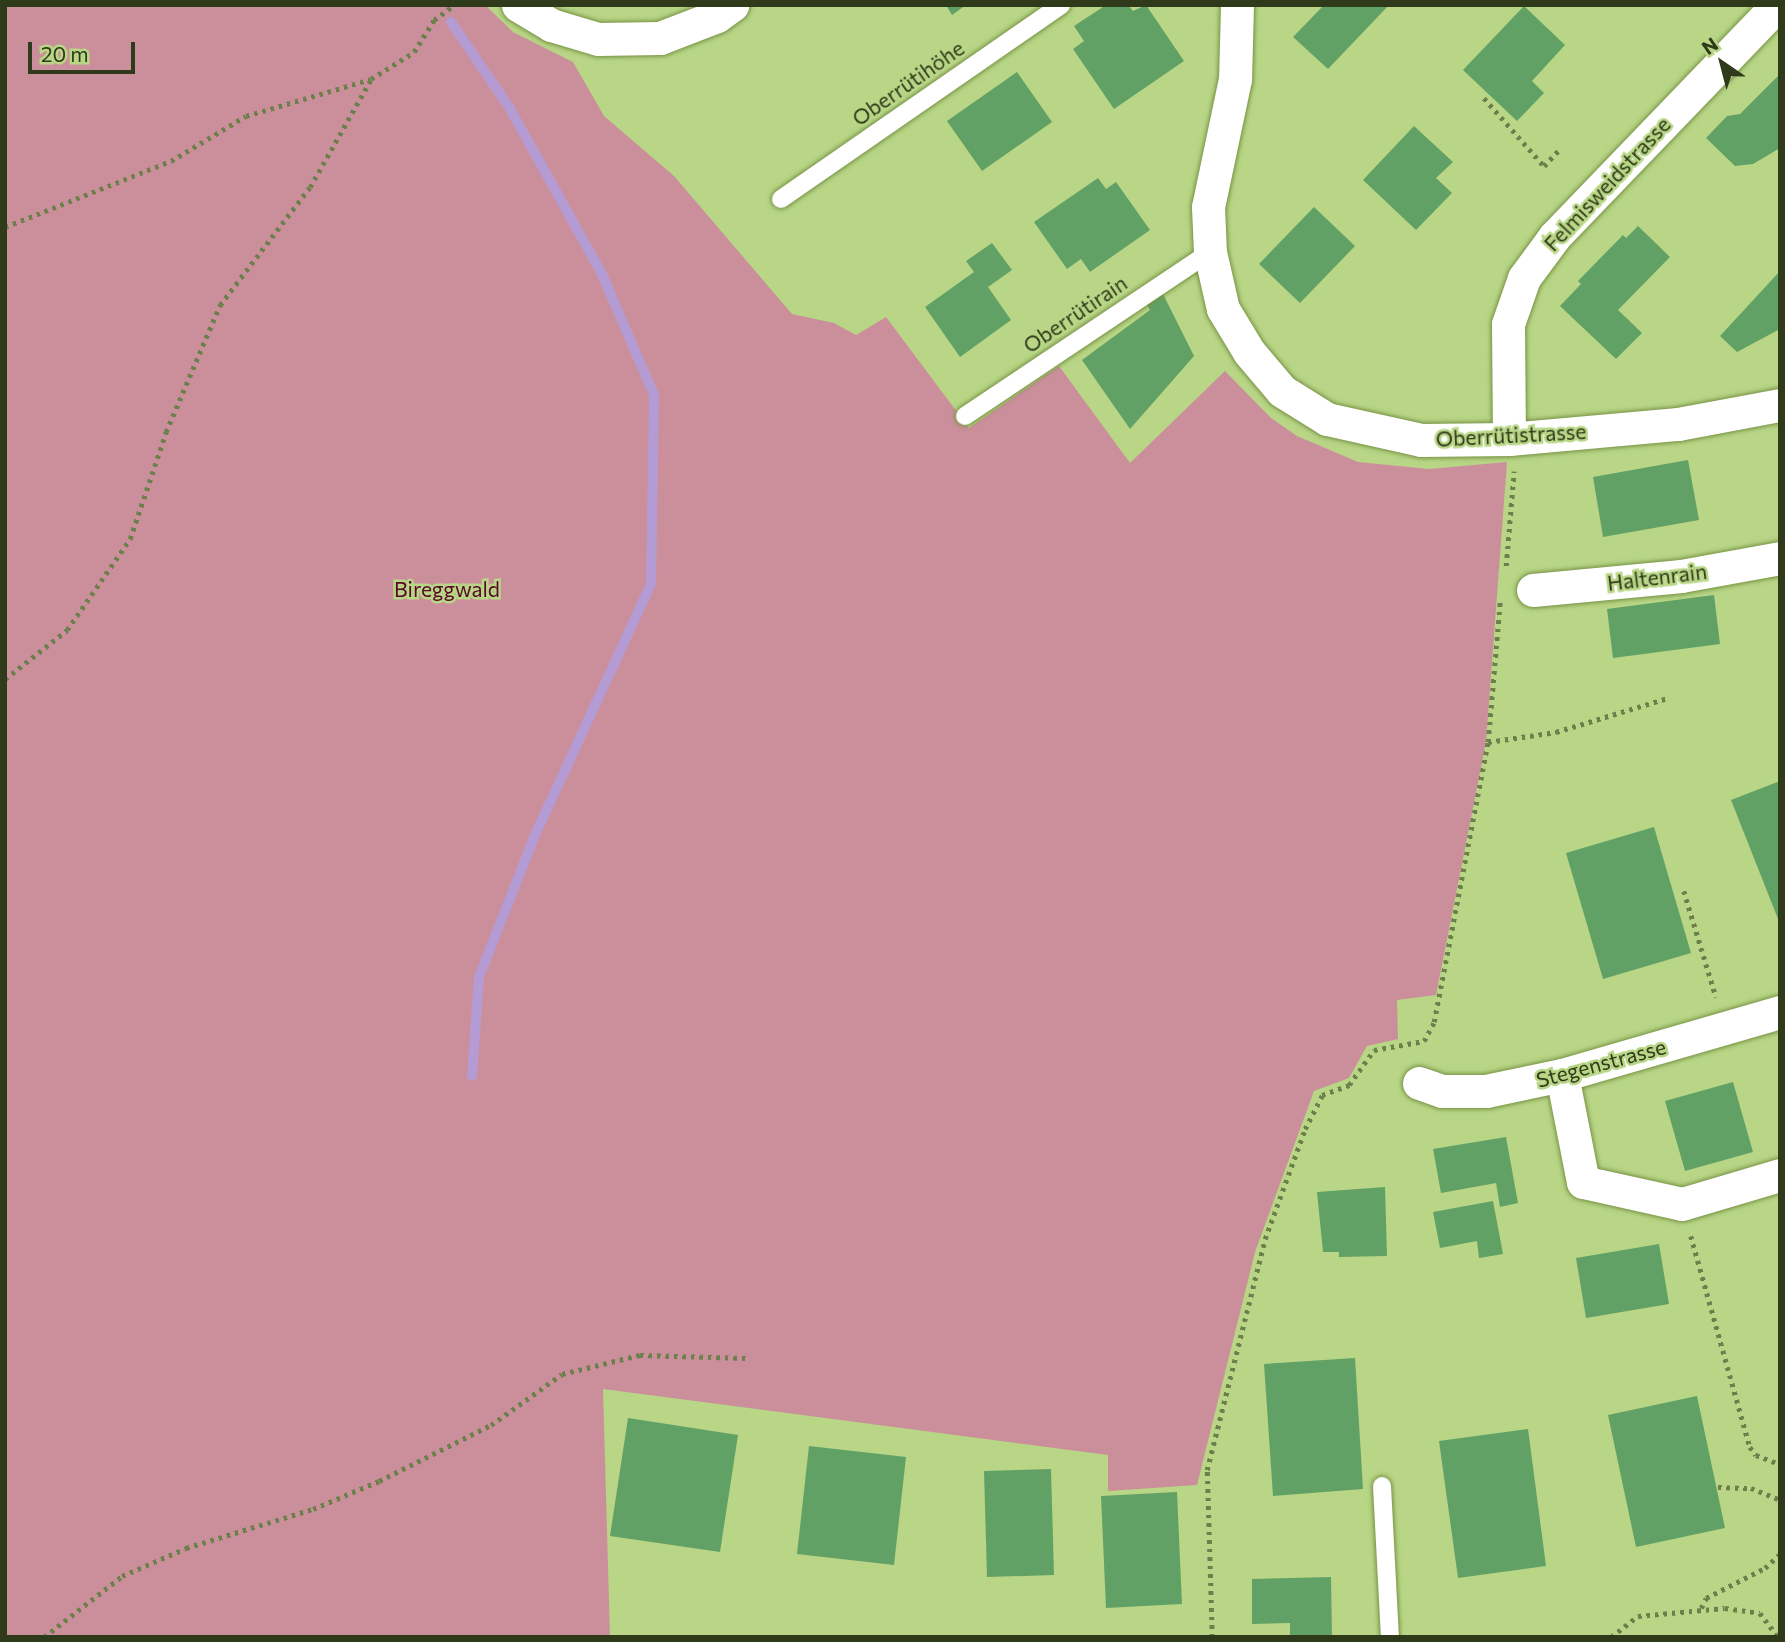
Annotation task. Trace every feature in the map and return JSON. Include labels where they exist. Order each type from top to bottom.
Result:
[{"type":"street","points":[[518,5],[551,24],[598,39],[660,38],[717,16],[732,5]]},
{"type":"street","name":"Oberrütistrasse","points":[[1237,5],[1235,79],[1208,207],[1210,252],[1223,309],[1249,352],[1282,391],[1327,419],[1421,440],[1509,439],[1678,424],[1780,405]]},
{"type":"street","name":"Felmisweidstrasse","points":[[1509,439],[1508,324],[1524,278],[1555,236],[1777,5]]},
{"type":"street","name":"Haltenrain","points":[[1513,586],[1681,576],[1780,558]]},
{"type":"street","name":"Stegenstrasse","points":[[1419,1083],[1441,1091],[1486,1091],[1562,1075],[1780,1012]]},
{"type":"street","points":[[1562,1075],[1583,1182],[1682,1204],[1780,1175]]},
{"type":"lane","name":"Oberrütihöhe","points":[[781,199],[1061,5]]},
{"type":"lane","name":"Oberrütirain","points":[[965,416],[1210,252]]},
{"type":"lane","points":[[1382,1486],[1390,1637]]},
{"type":"path","points":[[5,227],[172,162],[246,116],[370,79],[414,52],[434,20],[454,5]]},
{"type":"path","points":[[5,679],[67,629],[131,539],[166,432],[220,306],[310,187],[370,79]]},
{"type":"path","points":[[1484,98],[1544,166],[1559,151]]},
{"type":"path","points":[[1212,1637],[1207,1470],[1265,1239],[1305,1129],[1322,1095],[1349,1085],[1374,1050],[1424,1041],[1434,1021],[1489,742],[1513,586],[1514,501],[1509,439]]},
{"type":"path","points":[[1489,742],[1556,732],[1668,698]]},
{"type":"path","points":[[1684,891],[1720,1011]]},
{"type":"path","points":[[1682,1204],[1751,1447],[1756,1455],[1780,1464]]},
{"type":"path","points":[[44,1637],[122,1576],[186,1548],[313,1509],[379,1481],[491,1424],[562,1374],[640,1355],[747,1358]]},
{"type":"path","points":[[1718,1487],[1751,1488],[1780,1500]]},
{"type":"path","points":[[1700,1609],[1706,1598],[1765,1568],[1780,1554]]},
{"type":"path","points":[[1611,1637],[1638,1616],[1700,1609],[1753,1610],[1768,1620],[1778,1637]]},
{"type":"green space","name":"Bireggwald","points":[[5,5],[485,5],[513,32],[573,62],[604,116],[674,176],[792,314],[834,323],[856,335],[886,317],[969,428],[1059,366],[1130,463],[1225,371],[1271,418],[1297,436],[1358,462],[1429,469],[1507,462],[1486,742],[1436,995],[1397,1000],[1398,1039],[1367,1046],[1349,1078],[1314,1091],[1255,1252],[1197,1485],[1108,1491],[1108,1455],[603,1389],[610,1637],[5,1637]]},
{"type":"building","points":[[946,5],[966,5],[952,15]]},
{"type":"building","points":[[1106,5],[1128,5],[1133,11],[1146,5],[1184,61],[1114,109],[1073,49],[1084,41],[1074,26]]},
{"type":"building","points":[[1324,5],[1389,5],[1328,69],[1293,37]]},
{"type":"building","points":[[1524,6],[1565,45],[1532,81],[1544,93],[1517,121],[1463,70]]},
{"type":"building","points":[[1017,72],[1052,122],[982,171],[947,121]]},
{"type":"building","points":[[1780,74],[1780,148],[1753,164],[1735,166],[1706,138],[1727,116],[1740,114]]},
{"type":"building","points":[[1414,126],[1453,162],[1436,178],[1452,193],[1416,230],[1363,180]]},
{"type":"building","points":[[1098,178],[1106,189],[1116,182],[1150,230],[1090,272],[1081,259],[1067,269],[1034,222]]},
{"type":"building","points":[[1314,207],[1355,246],[1300,303],[1259,264]]},
{"type":"building","points":[[1638,226],[1670,257],[1618,310],[1642,333],[1616,359],[1560,306],[1581,284],[1578,281],[1623,235],[1626,238]]},
{"type":"building","points":[[992,243],[1012,270],[988,287],[1011,320],[960,357],[925,307],[974,272],[966,261]]},
{"type":"building","points":[[1780,271],[1780,329],[1737,352],[1720,336]]},
{"type":"building","points":[[1161,290],[1194,356],[1130,429],[1082,360],[1150,310],[1145,302]]},
{"type":"building","points":[[1688,460],[1699,520],[1603,537],[1593,477]]},
{"type":"building","points":[[1714,595],[1720,644],[1613,658],[1607,609]]},
{"type":"building","points":[[1780,781],[1780,924],[1731,800]]},
{"type":"building","points":[[1654,827],[1691,953],[1603,979],[1566,853]]},
{"type":"building","points":[[1733,1082],[1753,1152],[1685,1171],[1665,1101]]},
{"type":"building","points":[[1506,1137],[1518,1203],[1500,1207],[1496,1183],[1441,1193],[1433,1149]]},
{"type":"building","points":[[1385,1187],[1387,1256],[1339,1257],[1339,1252],[1323,1252],[1317,1192]]},
{"type":"building","points":[[1493,1201],[1503,1254],[1479,1258],[1477,1241],[1440,1248],[1433,1212]]},
{"type":"building","points":[[1659,1244],[1669,1304],[1586,1318],[1576,1258]]},
{"type":"building","points":[[1355,1358],[1363,1489],[1273,1496],[1264,1364]]},
{"type":"building","points":[[1697,1396],[1725,1528],[1636,1547],[1608,1415]]},
{"type":"building","points":[[628,1418],[738,1435],[720,1552],[610,1536]]},
{"type":"building","points":[[1528,1429],[1546,1566],[1458,1578],[1439,1441]]},
{"type":"building","points":[[809,1446],[906,1457],[894,1565],[797,1554]]},
{"type":"building","points":[[1051,1469],[1054,1575],[987,1577],[984,1471]]},
{"type":"building","points":[[1177,1492],[1182,1604],[1106,1608],[1101,1496]]},
{"type":"building","points":[[1331,1577],[1332,1637],[1290,1637],[1290,1623],[1252,1624],[1252,1579]]},
{"type":"waterway","points":[[451,22],[509,107],[601,272],[654,395],[651,584],[535,835],[479,977],[472,1076]]}]
